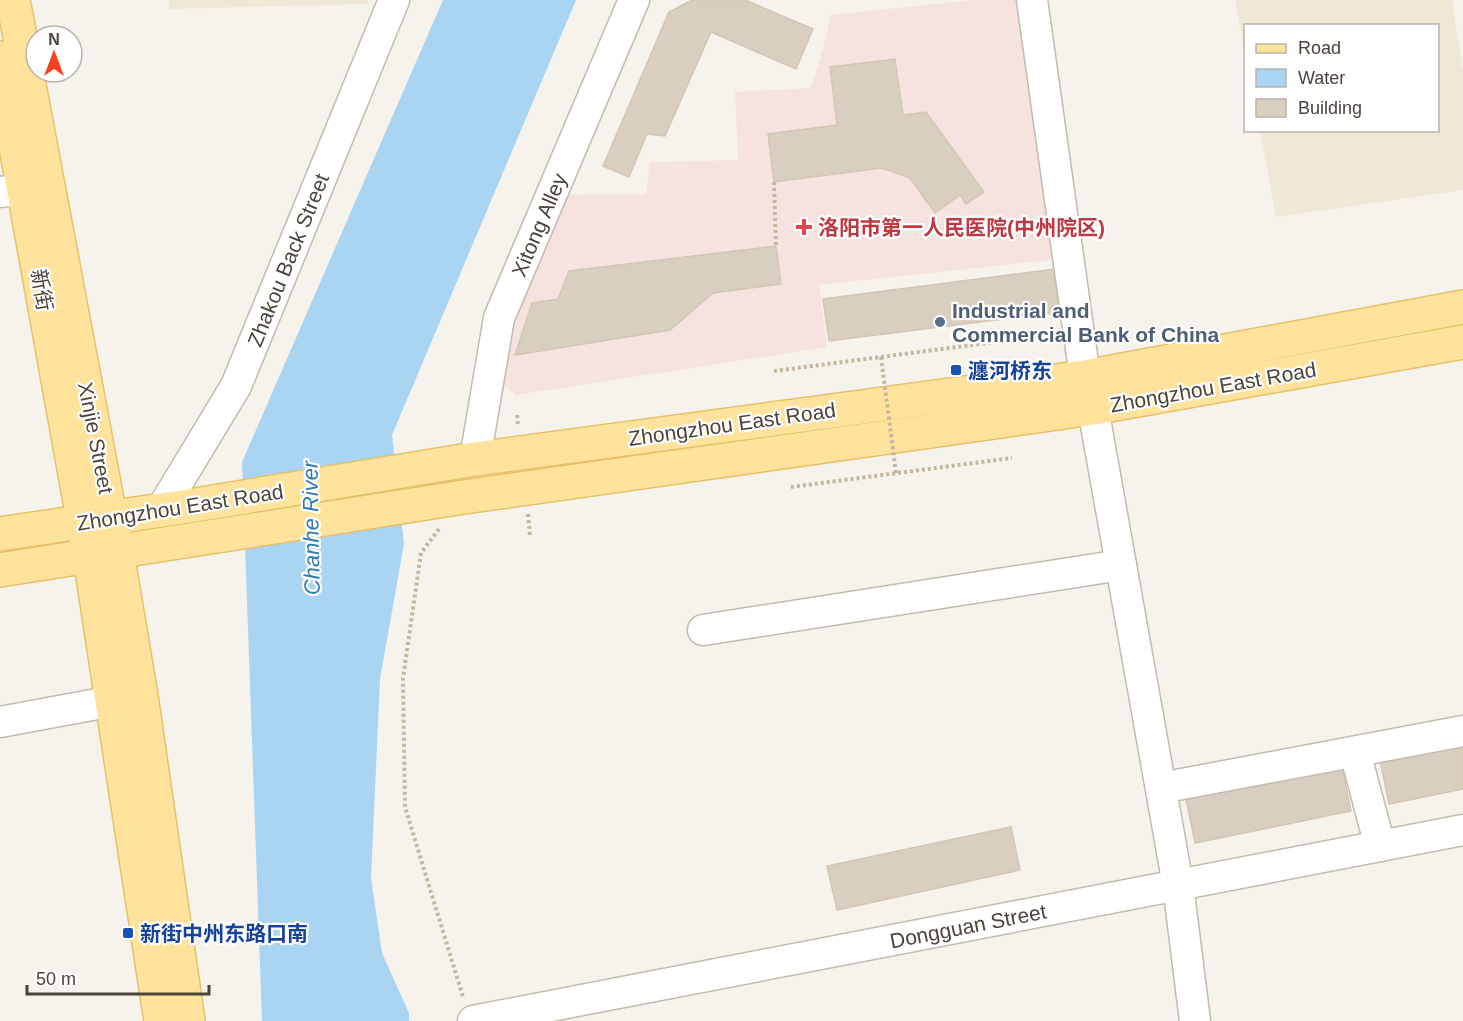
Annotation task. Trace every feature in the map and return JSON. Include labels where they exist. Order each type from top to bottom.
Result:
[{"type":"main road","name":"Xinjie Street","points":[[13,0],[127,699],[188,1021]]},
{"type":"main road","name":"新街","points":[[0,58],[12,190],[97,520]]},
{"type":"main road","name":"Zhongzhou East Road","points":[[0,534],[475,459],[1086,376],[1463,307]]},
{"type":"main road","name":"Zhongzhou East Road","points":[[0,570],[464,497],[1093,408],[1463,342]]},
{"type":"main road","points":[[127,699],[161,1021]]},
{"type":"street","name":"Zhakou Back Street","points":[[175,508],[236,386],[394,0]]},
{"type":"street","name":"Xitong Alley","points":[[475,459],[499,318],[634,0]]},
{"type":"street","points":[[1032,0],[1086,376],[1178,885],[1195,1021]]},
{"type":"street","points":[[704,630],[1121,565]]},
{"type":"street","points":[[0,722],[127,699]]},
{"type":"street","points":[[1161,789],[1463,731]]},
{"type":"street","points":[[1355,752],[1380,846]]},
{"type":"street","name":"Dongguan Street","points":[[468,1010],[1178,885],[1463,830]]},
{"type":"path","points":[[774,182],[776,246]]},
{"type":"path","points":[[774,371],[995,342]]},
{"type":"path","points":[[881,357],[896,473]]},
{"type":"path","points":[[791,487],[1012,458]]},
{"type":"path","points":[[464,497],[421,553],[403,678],[405,807],[468,1010]]},
{"type":"shaded area","points":[[169,0],[368,0],[368,4],[169,9]]},
{"type":"shaded area","name":"洛阳市第一人民医院(中州院区)","points":[[973,0],[1018,0],[1059,259],[819,285],[827,347],[516,395],[500,381],[504,333],[568,195],[646,194],[650,162],[738,160],[735,92],[811,88],[831,15]]},
{"type":"shaded area","points":[[1235,0],[1452,0],[1463,71],[1463,190],[1276,217],[1260,132],[1439,132],[1439,24],[1244,24],[1244,50]]},
{"type":"water","name":"Chanhe River","points":[[443,0],[576,0],[392,435],[404,544],[380,679],[371,878],[382,953],[409,1013],[409,1021],[262,1021],[242,462]]},
{"type":"building","points":[[692,0],[745,0],[813,29],[796,69],[711,32],[665,136],[647,134],[629,177],[603,166],[669,12]]},
{"type":"building","points":[[895,59],[903,115],[926,112],[984,192],[966,204],[960,195],[935,213],[910,178],[882,168],[774,182],[768,134],[837,125],[830,67]]},
{"type":"building","points":[[776,246],[781,284],[713,293],[670,330],[515,355],[532,303],[558,299],[569,271]]},
{"type":"building","points":[[1055,269],[1060,312],[829,341],[823,299]]},
{"type":"building","points":[[1463,743],[1463,789],[1389,804],[1380,760]]},
{"type":"building","points":[[1342,767],[1351,811],[1195,843],[1186,799]]},
{"type":"building","points":[[1011,827],[1020,870],[837,910],[827,866]]},
{"type":"place","name":"洛阳市第一人民医院(中州院区)","points":[[804,227]]},
{"type":"place","name":"Industrial and Commercial Bank of China","points":[[940,322]]},
{"type":"place","name":"瀍河桥东","points":[[956,370]]},
{"type":"place","name":"新街中州东路口南","points":[[128,933]]}]
